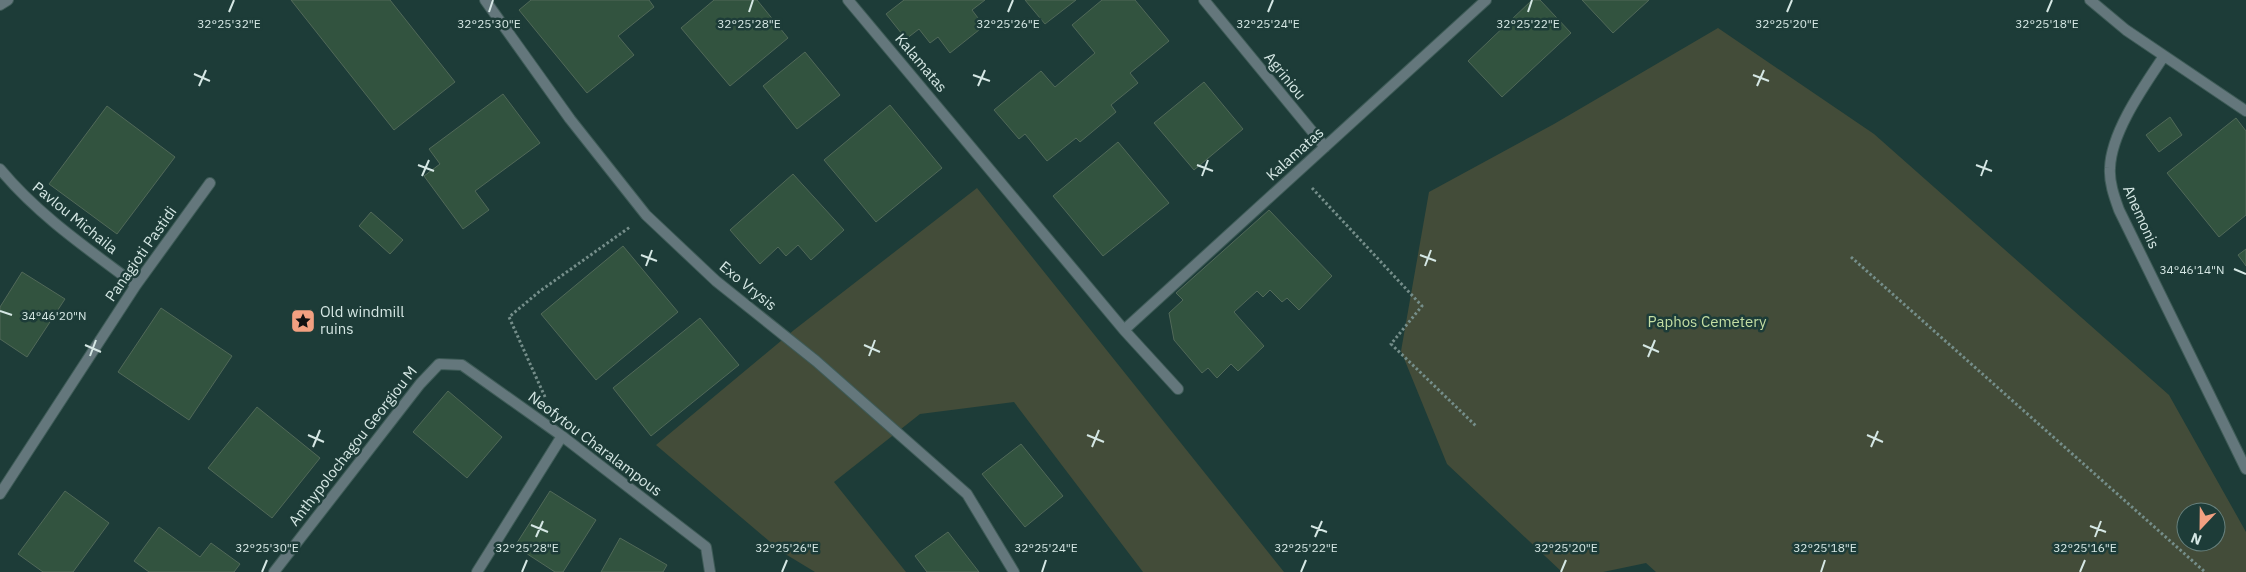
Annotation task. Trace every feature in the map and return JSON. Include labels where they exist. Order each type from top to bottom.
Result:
[{"type":"street","points":[[0,5],[8,0]]},
{"type":"street","name":"Exo Vrysis","points":[[485,0],[570,119],[646,215],[716,281],[816,360],[967,494],[1014,572]]},
{"type":"street","name":"Kalamatas","points":[[848,0],[1124,330],[1178,389]]},
{"type":"street","name":"Agriniou","points":[[1204,0],[1325,147]]},
{"type":"street","name":"Kalamatas","points":[[1124,330],[1486,0]]},
{"type":"street","points":[[2090,0],[2164,56],[2208,83],[2246,111]]},
{"type":"street","name":"Anemonis","points":[[2164,56],[2145,85],[2118,135],[2110,168],[2111,187],[2119,210],[2246,469]]},
{"type":"street","name":"Pavlou Michaila","points":[[0,169],[17,189],[55,224],[136,285]]},
{"type":"street","name":"Panagioti Pastidi","points":[[0,494],[136,285],[210,182]]},
{"type":"street","name":"Neofytou Charalampous","points":[[439,364],[462,365],[562,436],[706,547],[710,572]]},
{"type":"street","name":"Anthypolochagou Georgiou M","points":[[274,572],[420,384],[439,364]]},
{"type":"street","points":[[477,572],[562,436]]},
{"type":"path","points":[[1297,172],[1422,306],[1391,344],[1476,426]]},
{"type":"path","points":[[547,402],[509,317],[540,291],[646,215]]},
{"type":"path","points":[[1851,258],[2206,572]]},
{"type":"green space","name":"Paphos Cemetery","points":[[1718,28],[1874,134],[2169,395],[2246,532],[2246,572],[1656,572],[1646,563],[1603,572],[1562,572],[1447,464],[1401,351],[1429,192],[1554,124]]},
{"type":"green space","points":[[977,188],[1284,572],[1143,572],[1014,402],[920,414],[834,482],[906,572],[815,572],[782,552],[656,445],[794,330]]},
{"type":"building","points":[[291,0],[390,0],[455,82],[394,130]]},
{"type":"building","points":[[531,0],[649,0],[654,7],[618,36],[634,55],[587,93],[519,10]]},
{"type":"building","points":[[714,0],[757,0],[788,38],[730,86],[681,28]]},
{"type":"building","points":[[904,0],[985,0],[972,10],[984,26],[950,53],[938,37],[930,43],[919,29],[906,39],[886,14]]},
{"type":"building","points":[[1025,0],[1076,0],[1045,24]]},
{"type":"building","points":[[1102,0],[1135,0],[1169,41],[1130,73],[1138,83],[1111,105],[1116,112],[1080,142],[1076,138],[1047,161],[1025,134],[1019,139],[994,110],[1041,71],[1055,87],[1095,53],[1072,25]]},
{"type":"building","points":[[1532,0],[1540,0],[1571,33],[1502,97],[1468,61]]},
{"type":"building","points":[[1582,0],[1649,0],[1613,33]]},
{"type":"building","points":[[805,52],[840,95],[797,129],[763,86]]},
{"type":"building","points":[[1204,82],[1243,129],[1194,170],[1154,123]]},
{"type":"building","points":[[503,94],[540,143],[475,191],[489,210],[463,229],[424,176],[440,164],[429,149]]},
{"type":"building","points":[[890,105],[942,168],[876,222],[824,160]]},
{"type":"building","points":[[107,106],[175,157],[117,234],[49,184]]},
{"type":"building","points":[[2170,117],[2182,135],[2159,152],[2146,135]]},
{"type":"building","points":[[2236,118],[2246,131],[2246,215],[2219,237],[2167,173]]},
{"type":"building","points":[[1118,142],[1169,203],[1103,256],[1053,196]]},
{"type":"building","points":[[793,174],[844,230],[811,260],[798,245],[786,256],[778,247],[760,264],[730,230]]},
{"type":"building","points":[[1269,210],[1332,276],[1299,310],[1287,298],[1282,302],[1270,290],[1263,297],[1257,291],[1234,312],[1264,346],[1238,371],[1231,364],[1217,378],[1208,368],[1202,373],[1174,340],[1169,313],[1183,300],[1176,293]]},
{"type":"building","points":[[371,212],[403,240],[390,254],[359,226]]},
{"type":"building","points":[[623,246],[678,312],[596,380],[541,314]]},
{"type":"building","points":[[2246,249],[2246,266],[2238,255]]},
{"type":"building","points":[[22,272],[65,299],[27,357],[0,339],[0,307]]},
{"type":"building","points":[[161,308],[232,356],[189,420],[118,372]]},
{"type":"building","points":[[700,318],[739,365],[651,436],[613,388]]},
{"type":"building","points":[[448,391],[502,437],[467,478],[413,432]]},
{"type":"building","points":[[257,407],[320,458],[272,518],[208,468]]},
{"type":"building","points":[[1021,444],[1063,496],[1025,527],[982,474]]},
{"type":"building","points":[[65,491],[109,523],[73,572],[43,572],[18,554]]},
{"type":"building","points":[[550,491],[596,520],[563,572],[555,572],[515,546]]},
{"type":"building","points":[[159,527],[200,557],[211,543],[240,564],[234,572],[149,572],[134,561]]},
{"type":"building","points":[[948,532],[979,572],[927,572],[915,556]]},
{"type":"building","points":[[620,538],[667,565],[663,572],[601,572]]},
{"type":"place","name":"Old windmill ruins","points":[[303,321]]}]
